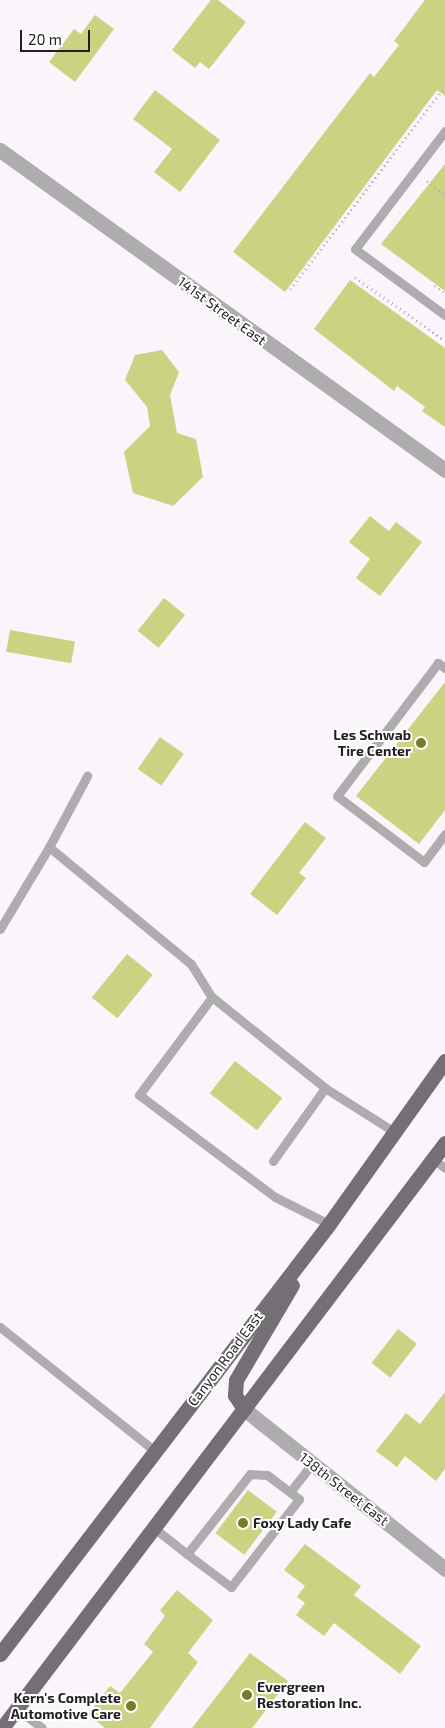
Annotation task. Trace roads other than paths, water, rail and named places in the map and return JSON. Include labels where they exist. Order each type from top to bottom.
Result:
[{"type":"main road","name":"Canyon Road East","points":[[0,1654],[328,1224],[445,1061]]},
{"type":"main road","points":[[2,1728],[244,1409],[439,1163],[445,1143]]},
{"type":"main road","points":[[244,1409],[235,1395],[236,1380],[328,1224]]},
{"type":"street","name":"141st Street East","points":[[0,150],[445,470]]},
{"type":"street","name":"138th Street East","points":[[244,1409],[445,1570]]},
{"type":"lane","points":[[445,131],[355,249],[445,315]]},
{"type":"lane","points":[[445,668],[438,663],[338,796],[424,862],[442,846],[445,834]]},
{"type":"lane","points":[[0,929],[49,847],[87,776]]},
{"type":"lane","points":[[49,847],[191,964],[212,997],[325,1088],[393,1131]]},
{"type":"lane","points":[[212,997],[139,1095],[275,1197],[328,1224]]},
{"type":"lane","points":[[273,1161],[325,1088]]},
{"type":"lane","points":[[0,1327],[154,1451]]},
{"type":"lane","points":[[290,1492],[312,1464]]},
{"type":"lane","points":[[154,1528],[187,1554],[231,1587],[299,1499],[268,1474],[250,1474],[187,1554]]},
{"type":"lane","points":[[17,1709],[42,1728]]},
{"type":"place","name":"Les Schwab Tire Center","points":[[421,743]]},
{"type":"place","name":"Foxy Lady Cafe","points":[[243,1523]]},
{"type":"place","name":"Evergreen Restoration Inc.","points":[[247,1695]]},
{"type":"place","name":"Kern's Complete Automotive Care","points":[[131,1706]]}]
